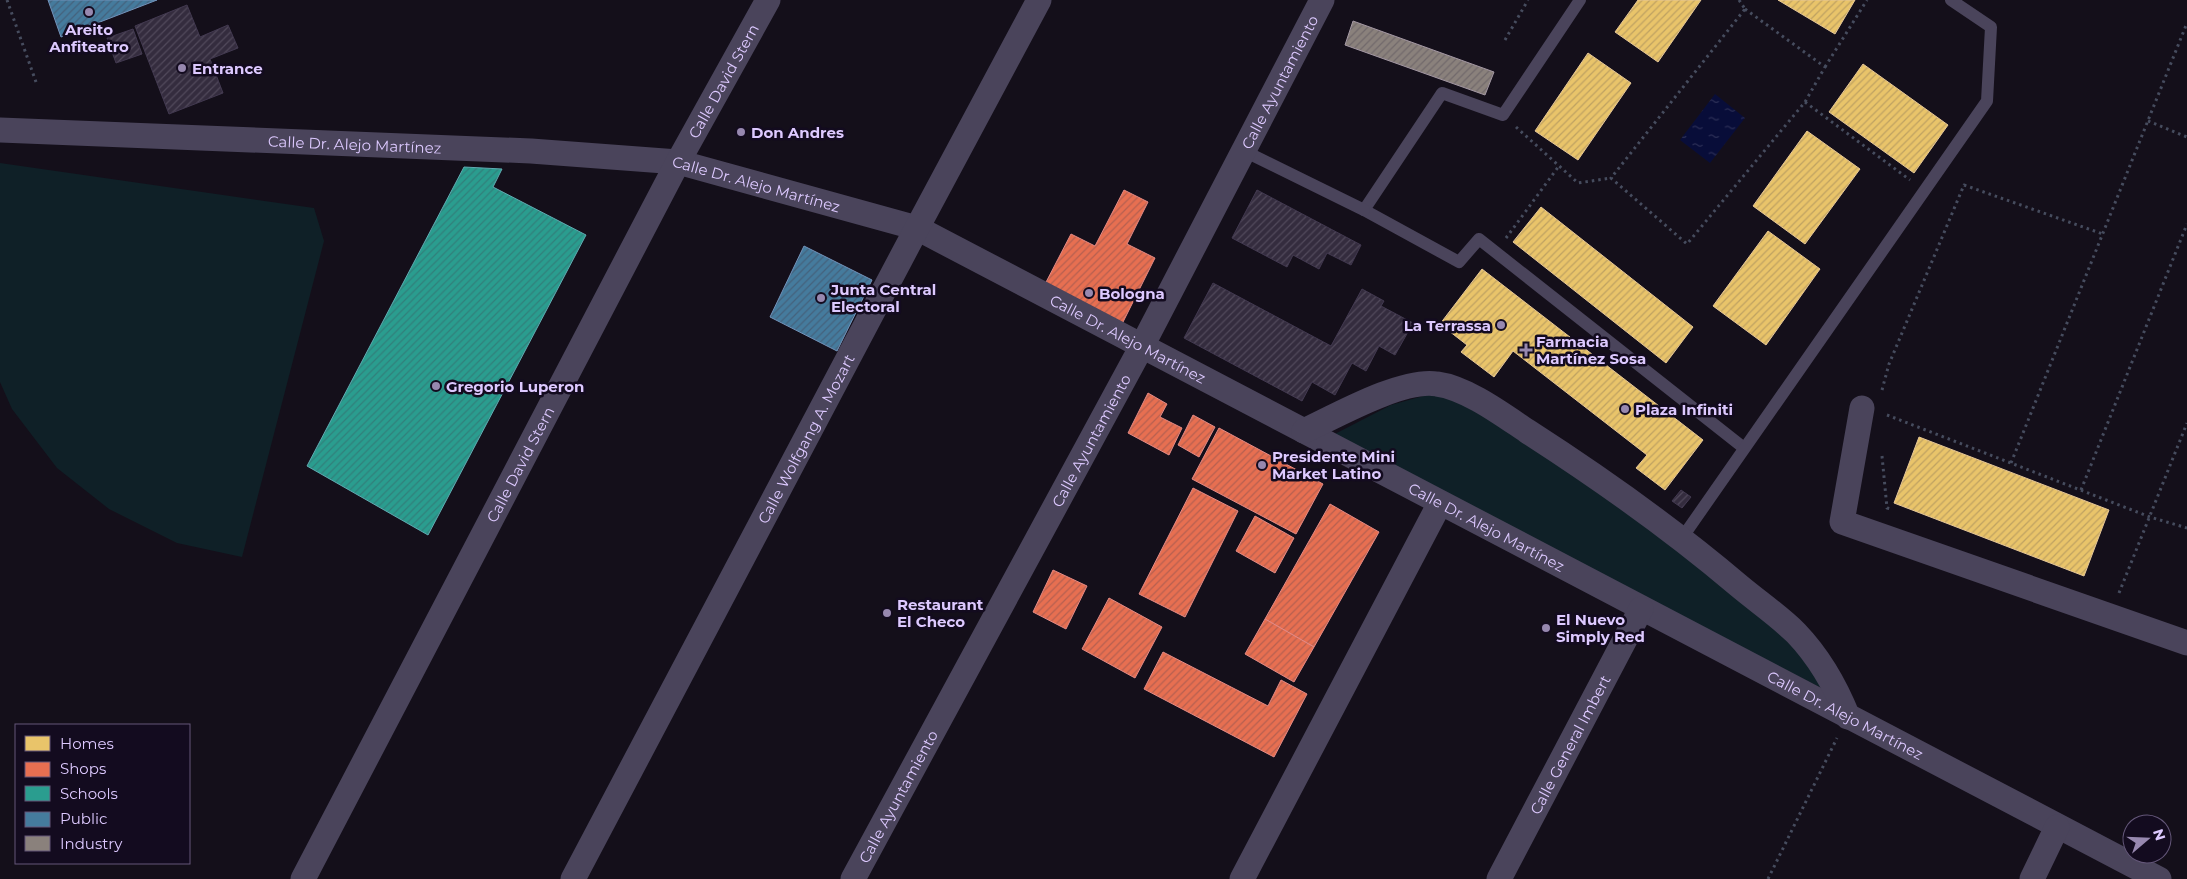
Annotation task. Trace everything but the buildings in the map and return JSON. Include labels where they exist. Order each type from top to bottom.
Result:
[{"type":"street","name":"Calle David Stern","points":[[303,879],[678,162],[768,0]]},
{"type":"street","name":"Calle Wolfgang A. Mozart","points":[[573,879],[917,228],[1040,0]]},
{"type":"street","name":"Calle Ayuntamiento","points":[[853,879],[1142,346],[1322,0]]},
{"type":"street","name":"Calle Dr. Alejo Martínez","points":[[0,130],[531,151],[678,162],[917,228],[2159,879]]},
{"type":"street","points":[[1304,431],[1396,389],[1417,383],[1438,384],[1477,398],[1558,450],[1682,538],[1796,633],[1820,663],[1848,717]]},
{"type":"street","points":[[1870,409],[1842,522],[2187,643]]},
{"type":"street","points":[[1242,879],[1440,502]]},
{"type":"street","name":"Calle General Imbert","points":[[1499,879],[1642,609]]},
{"type":"street","points":[[2032,879],[2057,827]]},
{"type":"lane","points":[[1364,210],[1442,93],[1503,115],[1580,0]]},
{"type":"lane","points":[[1682,538],[1987,101],[1991,27],[1951,0]]},
{"type":"lane","points":[[1244,150],[1364,210],[1459,262],[1478,239],[1744,448]]},
{"type":"path","points":[[7,0],[36,82]]},
{"type":"path","points":[[1505,40],[1528,0]]},
{"type":"path","points":[[1739,0],[1745,9],[1825,67]]},
{"type":"path","points":[[1611,178],[1687,244],[1805,102],[1867,0]]},
{"type":"path","points":[[1503,115],[1578,183],[1611,178],[1745,9]]},
{"type":"path","points":[[2011,463],[2187,23]]},
{"type":"path","points":[[1805,102],[1924,191]]},
{"type":"path","points":[[2148,121],[2187,137]]},
{"type":"path","points":[[1496,252],[1559,166]]},
{"type":"path","points":[[2102,234],[1964,185],[1870,409],[2150,517],[2187,528]]},
{"type":"path","points":[[2081,490],[2187,224]]},
{"type":"path","points":[[2117,598],[2187,423]]},
{"type":"path","points":[[1881,450],[1888,508],[1897,512]]},
{"type":"path","points":[[1768,879],[1848,717]]},
{"type":"shaded area","points":[[0,163],[314,208],[324,241],[242,557],[177,543],[109,509],[57,468],[12,409],[0,382]]},
{"type":"shaded area","points":[[1434,393],[1475,409],[1636,517],[1792,634],[1833,694],[1329,437],[1391,405]]},
{"type":"water","points":[[1715,94],[1745,118],[1710,163],[1680,140]]},
{"type":"place","name":"Areito Anfiteatro","points":[[89,12]]},
{"type":"place","name":"Entrance","points":[[182,68]]},
{"type":"place","name":"Don Andres","points":[[741,132]]},
{"type":"place","name":"Bologna","points":[[1089,293]]},
{"type":"place","name":"Junta Central Electoral","points":[[821,298]]},
{"type":"place","name":"La Terrassa","points":[[1501,325]]},
{"type":"place","name":"Farmacia Martínez Sosa","points":[[1526,350]]},
{"type":"place","name":"Gregorio Luperon","points":[[436,386]]},
{"type":"place","name":"Plaza Infiniti","points":[[1625,409]]},
{"type":"place","name":"Presidente Mini Market Latino","points":[[1262,465]]},
{"type":"place","name":"Restaurant El Checo","points":[[887,613]]},
{"type":"place","name":"El Nuevo Simply Red","points":[[1546,628]]}]
